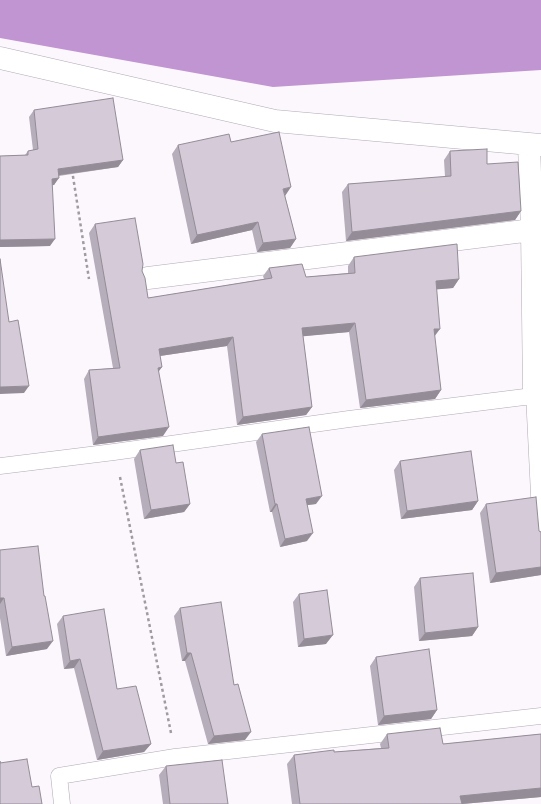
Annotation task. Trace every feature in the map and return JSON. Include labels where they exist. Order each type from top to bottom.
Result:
[{"type":"street","points":[[0,58],[275,121],[535,145],[532,230],[538,394]]},
{"type":"street","points":[[148,278],[532,230]]},
{"type":"lane","points":[[0,466],[114,452],[538,394],[541,535]]},
{"type":"lane","points":[[62,804],[59,776],[175,757],[541,716]]},
{"type":"path","points":[[71,163],[90,279]]},
{"type":"path","points":[[114,452],[175,757]]},
{"type":"shaded area","points":[[0,0],[541,0],[541,70],[273,87],[0,38]]},
{"type":"building","points":[[113,98],[123,160],[58,169],[59,178],[52,179],[55,239],[0,240],[0,156],[28,155],[28,151],[38,149],[34,110]]},
{"type":"building","points":[[279,132],[291,187],[283,189],[296,239],[263,243],[258,222],[197,235],[178,145],[229,134],[231,142]]},
{"type":"building","points":[[487,149],[487,164],[518,162],[521,211],[352,232],[348,184],[451,176],[450,151]]},
{"type":"building","points":[[135,218],[143,264],[142,271],[145,278],[148,298],[272,278],[269,268],[302,264],[306,277],[355,273],[354,257],[457,244],[459,279],[436,281],[440,329],[434,329],[441,390],[366,400],[355,323],[302,328],[312,407],[243,417],[233,337],[159,349],[162,367],[158,368],[169,427],[98,437],[89,370],[120,368],[95,224]]},
{"type":"building","points":[[0,259],[9,322],[18,320],[29,386],[0,387]]},
{"type":"building","points":[[309,427],[322,496],[306,499],[313,533],[285,539],[277,504],[275,504],[262,434]]},
{"type":"building","points":[[173,445],[176,463],[183,462],[190,504],[151,510],[140,450]]},
{"type":"building","points":[[471,451],[478,501],[407,511],[400,461]]},
{"type":"building","points":[[536,497],[539,531],[541,532],[541,567],[496,573],[486,504]]},
{"type":"building","points":[[38,546],[44,596],[53,641],[12,647],[4,598],[0,598],[0,550]]},
{"type":"building","points":[[473,573],[478,627],[425,633],[420,578]]},
{"type":"building","points":[[327,590],[333,635],[304,639],[299,594]]},
{"type":"building","points":[[221,602],[234,685],[238,684],[251,732],[214,736],[191,653],[187,653],[180,608]]},
{"type":"building","points":[[104,609],[117,689],[136,686],[151,744],[103,751],[80,659],[70,661],[63,616]]},
{"type":"building","points":[[429,649],[437,710],[384,716],[376,657]]},
{"type":"building","points":[[440,728],[443,744],[541,734],[541,788],[460,796],[462,804],[300,804],[294,755],[334,750],[334,752],[389,748],[387,734]]},
{"type":"building","points":[[27,759],[32,787],[39,786],[42,804],[0,804],[0,763]]},
{"type":"building","points":[[222,760],[228,804],[170,804],[166,766]]}]
